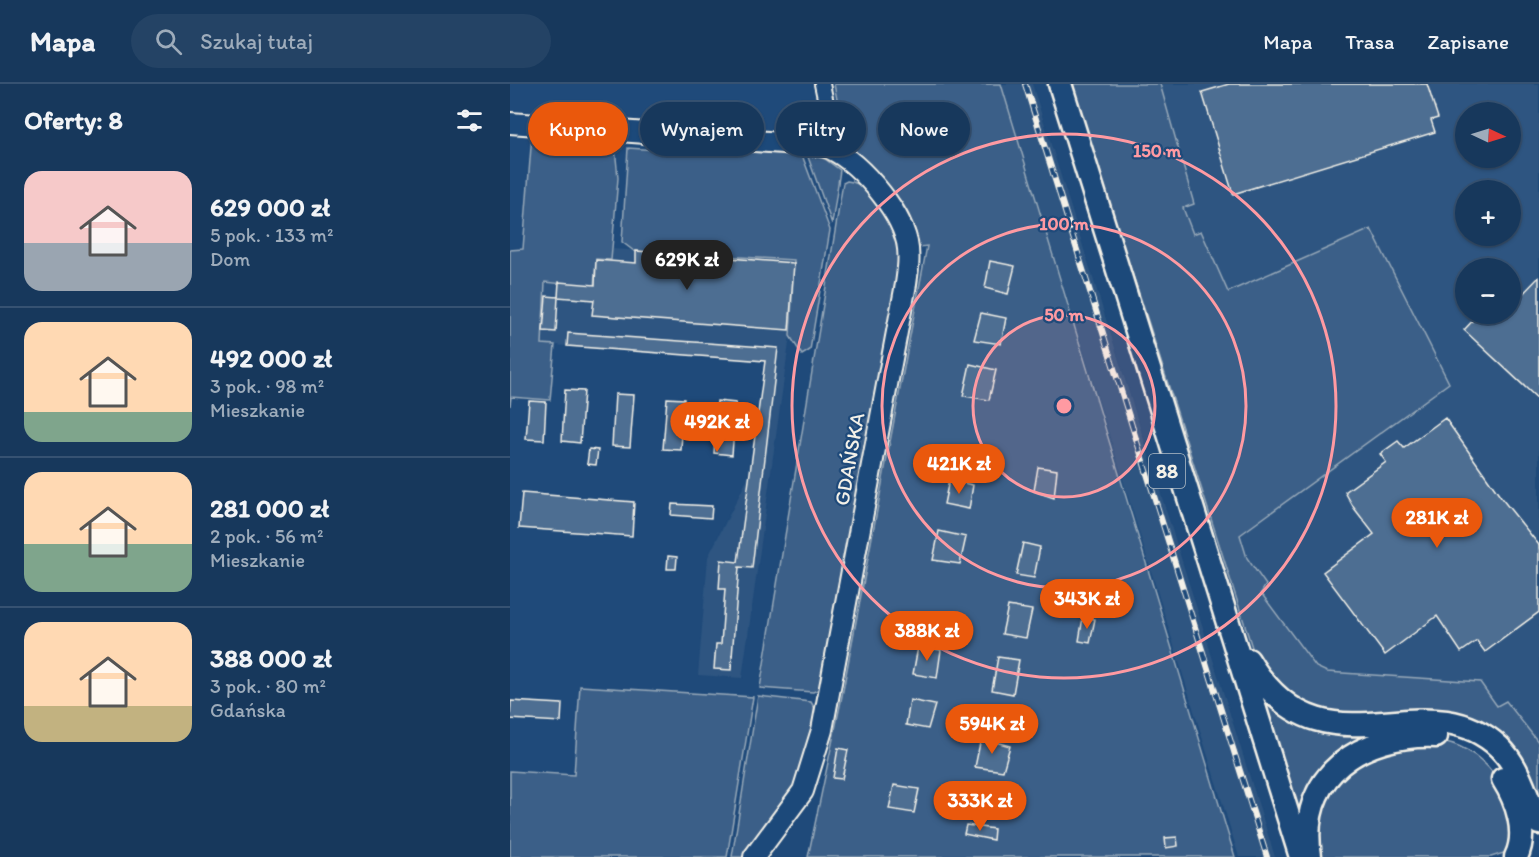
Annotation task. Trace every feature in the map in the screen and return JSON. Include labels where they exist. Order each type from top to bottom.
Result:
[{"type":"main road","name":"88","points":[[1047,84],[1288,857]]},
{"type":"main road","name":"88","points":[[1060,84],[1302,857]]},
{"type":"main road","points":[[1228,624],[1260,680],[1276,699],[1295,713],[1319,721],[1347,725],[1436,721],[1462,725],[1485,736],[1501,749],[1519,775],[1539,823]]},
{"type":"main road","points":[[1310,857],[1307,830],[1310,815],[1320,790],[1337,766],[1358,750],[1382,741],[1434,735],[1458,739],[1476,748],[1491,760],[1506,783],[1521,824],[1522,839],[1516,857]]},
{"type":"street","points":[[822,84],[826,102]]},
{"type":"street","points":[[510,123],[776,142]]},
{"type":"street","name":"GDAŃSKA","points":[[754,857],[797,802],[814,763],[840,644],[908,267],[907,243],[893,211],[857,169],[842,156]]},
{"type":"shaded area","points":[[834,84],[1001,84],[1235,857],[808,857],[841,701],[927,246],[919,247],[908,212],[900,200],[859,156],[866,156],[866,102],[838,102]]},
{"type":"shaded area","points":[[1001,84],[1032,84],[1275,857],[1239,857]]},
{"type":"shaded area","points":[[1067,84],[1160,84],[1194,204],[1183,208],[1193,234],[1201,231],[1228,292],[1371,229],[1449,383],[1240,535],[1247,558],[1266,585],[1261,593],[1316,667],[1327,672],[1480,682],[1497,706],[1506,701],[1539,743],[1539,812],[1503,743],[1305,711],[1256,660],[1141,299]]},
{"type":"shaded area","points":[[1160,84],[1539,84],[1539,743],[1506,701],[1498,706],[1327,672],[1316,667],[1260,592],[1266,585],[1247,558],[1240,535],[1449,383],[1371,229],[1228,293],[1202,232],[1193,234],[1183,207],[1194,204]]},
{"type":"shaded area","points":[[628,148],[640,149],[640,156],[764,156],[764,149],[776,150],[776,156],[802,156],[830,230],[810,350],[802,355],[790,336],[794,260],[634,251],[622,242]]},
{"type":"shaded area","points":[[530,156],[616,156],[618,178],[611,260],[596,259],[594,287],[545,282],[542,344],[555,345],[550,400],[511,397],[510,406],[510,250],[523,249]]},
{"type":"shaded area","points":[[808,156],[825,159],[840,170],[832,224]]},
{"type":"shaded area","points":[[847,181],[859,185],[878,202],[891,226],[899,264],[824,679],[820,689],[813,692],[760,688],[843,183]]},
{"type":"shaded area","points":[[612,249],[794,260],[790,336],[742,678],[698,675],[708,557],[748,478],[764,362],[542,344],[545,282],[596,258],[611,259]]},
{"type":"shaded area","points":[[580,686],[753,697],[727,857],[510,857],[510,771],[574,775]]},
{"type":"shaded area","points":[[758,696],[811,702],[817,712],[804,764],[794,789],[744,857],[732,857]]},
{"type":"shaded area","points":[[1263,698],[1294,719],[1325,728],[1361,731],[1429,727],[1451,729],[1470,735],[1485,743],[1510,772],[1529,817],[1526,818],[1511,778],[1493,754],[1467,737],[1435,728],[1371,738],[1341,752],[1326,769],[1301,823]]},
{"type":"shaded area","points":[[1442,741],[1460,747],[1475,756],[1499,782],[1510,815],[1511,834],[1507,852],[1491,857],[1316,857],[1315,818],[1350,761]]},
{"type":"building","points":[[1229,84],[1427,84],[1438,118],[1431,120],[1435,132],[1233,194],[1202,92]]},
{"type":"building","points":[[636,251],[794,263],[789,330],[592,315],[594,300],[558,297],[559,282],[595,285],[596,260],[636,263]]},
{"type":"building","points":[[990,261],[1015,266],[1008,294],[985,288]]},
{"type":"building","points":[[1539,277],[1539,400],[1464,330],[1470,324],[1521,324],[1521,296]]},
{"type":"building","points":[[546,296],[558,297],[556,332],[543,331]]},
{"type":"building","points":[[981,313],[1006,318],[1001,344],[974,340]]},
{"type":"building","points":[[568,333],[778,348],[752,568],[739,567],[731,670],[714,669],[716,644],[721,644],[725,589],[719,589],[721,560],[738,562],[765,361],[567,346]]},
{"type":"building","points":[[970,364],[996,370],[989,400],[963,396]]},
{"type":"building","points":[[565,390],[584,391],[580,443],[562,441]]},
{"type":"building","points":[[615,394],[634,395],[630,447],[612,446]]},
{"type":"building","points":[[667,398],[684,399],[681,450],[663,449]]},
{"type":"building","points":[[529,401],[546,402],[544,440],[526,439]]},
{"type":"building","points":[[717,401],[736,403],[732,455],[714,453]]},
{"type":"building","points":[[1445,418],[1502,499],[1539,545],[1539,612],[1485,652],[1477,641],[1461,652],[1437,616],[1385,655],[1323,572],[1374,534],[1345,492],[1386,462],[1380,454],[1398,441],[1404,448]]},
{"type":"building","points":[[589,449],[598,450],[596,465],[587,464]]},
{"type":"building","points":[[1038,467],[1057,470],[1054,498],[1034,491]]},
{"type":"building","points":[[949,480],[973,485],[969,509],[944,504]]},
{"type":"building","points":[[522,493],[634,502],[632,536],[519,528]]},
{"type":"building","points":[[672,504],[712,506],[711,518],[671,515]]},
{"type":"building","points":[[939,531],[966,537],[960,564],[933,560]]},
{"type":"building","points":[[1023,543],[1040,547],[1034,578],[1016,575]]},
{"type":"building","points":[[668,556],[677,557],[676,569],[667,569]]},
{"type":"building","points":[[1008,606],[1032,610],[1026,638],[1002,634]]},
{"type":"building","points":[[1083,617],[1095,619],[1090,643],[1079,641]]},
{"type":"building","points":[[918,647],[941,650],[937,678],[913,674]]},
{"type":"building","points":[[998,657],[1019,660],[1013,694],[992,690]]},
{"type":"building","points":[[910,700],[935,705],[928,729],[906,725]]},
{"type":"building","points":[[511,701],[562,704],[561,722],[510,719]]},
{"type":"building","points":[[981,738],[1010,746],[1003,771],[975,767]]},
{"type":"building","points":[[838,748],[848,750],[842,779],[833,778]]},
{"type":"building","points":[[894,785],[919,789],[914,813],[889,809]]},
{"type":"building","points":[[966,825],[994,829],[993,840],[964,834]]},
{"type":"building","points":[[1177,837],[1178,846],[1166,848],[1165,838]]},
{"type":"railway","points":[[1025,84],[1267,857]]}]
